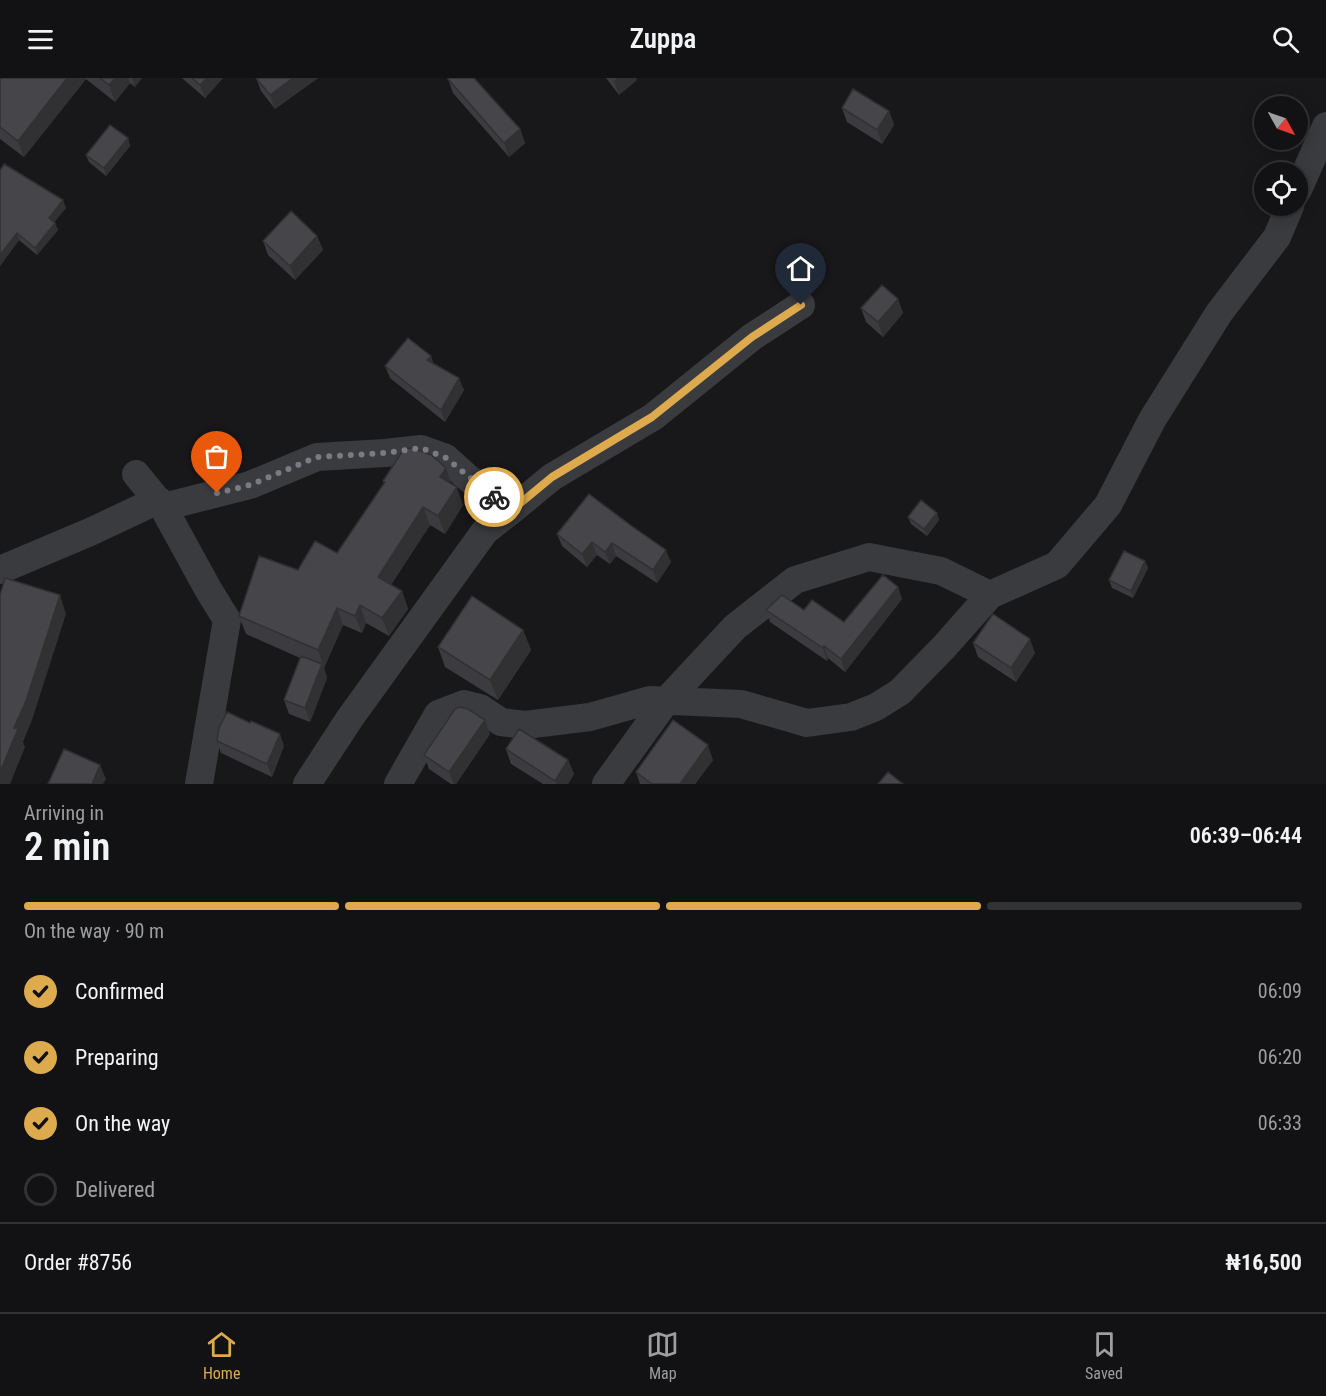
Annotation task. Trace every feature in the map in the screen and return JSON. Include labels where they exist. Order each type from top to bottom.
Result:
[{"type":"street","points":[[1308,167],[1326,126]]},
{"type":"street","points":[[398,784],[438,714],[464,704],[480,708],[501,722],[525,725],[590,717],[650,700],[741,704],[807,723],[851,717],[876,707],[900,692],[990,595],[1057,565],[1108,505],[1152,420],[1219,313],[1277,237],[1286,216]]},
{"type":"street","points":[[307,784],[350,718],[485,531],[552,477],[652,417],[752,337],[801,305]]},
{"type":"street","points":[[0,570],[160,504],[250,485],[317,457],[385,453],[421,448],[446,458],[468,478],[512,510]]},
{"type":"street","points":[[136,474],[179,533],[207,589],[227,620],[199,784]]},
{"type":"street","points":[[606,784],[666,701],[735,627],[795,580],[869,557],[942,571],[990,595]]},
{"type":"building","points":[[0,78],[67,78],[18,141],[0,127]]},
{"type":"building","points":[[100,78],[115,78],[109,85]]},
{"type":"building","points":[[192,78],[207,78],[200,85]]},
{"type":"building","points":[[256,78],[293,78],[270,95]]},
{"type":"building","points":[[449,78],[474,78],[520,129],[504,143]]},
{"type":"building","points":[[853,89],[889,111],[877,130],[842,108]]},
{"type":"building","points":[[110,125],[128,138],[104,168],[86,155]]},
{"type":"building","points":[[4,164],[63,200],[49,218],[55,223],[35,248],[17,233],[0,255],[0,171]]},
{"type":"building","points":[[291,211],[317,236],[290,266],[263,241]]},
{"type":"building","points":[[882,285],[898,299],[878,322],[861,308]]},
{"type":"building","points":[[408,338],[431,356],[427,360],[459,378],[441,410],[385,366]]},
{"type":"building","points":[[413,448],[431,455],[446,468],[440,477],[457,487],[438,516],[423,507],[378,577],[402,591],[382,618],[360,605],[355,616],[337,608],[318,650],[239,616],[259,556],[298,570],[315,541],[337,553],[385,482],[383,481],[404,449]]},
{"type":"building","points":[[589,494],[666,550],[653,570],[612,543],[605,552],[592,542],[582,554],[557,534]]},
{"type":"building","points":[[921,500],[937,513],[924,529],[908,517]]},
{"type":"building","points":[[1124,551],[1145,561],[1131,591],[1109,580]]},
{"type":"building","points":[[883,575],[898,587],[841,659],[766,610],[782,595],[804,610],[812,600],[844,622]]},
{"type":"building","points":[[5,578],[60,595],[26,701],[14,728],[18,729],[0,772],[0,595]]},
{"type":"building","points":[[472,596],[523,630],[490,680],[438,647]]},
{"type":"building","points":[[993,614],[1030,639],[1011,668],[973,643]]},
{"type":"building","points":[[301,656],[322,664],[305,708],[284,700]]},
{"type":"building","points":[[460,707],[468,709],[485,720],[449,772],[424,755],[455,709]]},
{"type":"building","points":[[227,712],[280,734],[267,764],[217,741],[219,728]]},
{"type":"building","points":[[673,720],[708,745],[680,784],[652,784],[636,772]]},
{"type":"building","points":[[519,729],[568,760],[555,781],[506,749]]},
{"type":"building","points":[[64,749],[100,765],[92,784],[48,784]]},
{"type":"building","points":[[888,772],[903,784],[878,784]]},
{"type":"way so far","points":[[217,493],[250,485],[317,457],[385,453],[421,448],[446,458],[494,497]]},
{"type":"route","points":[[494,497],[512,510],[552,477],[652,417],[752,337],[801,305]]}]
